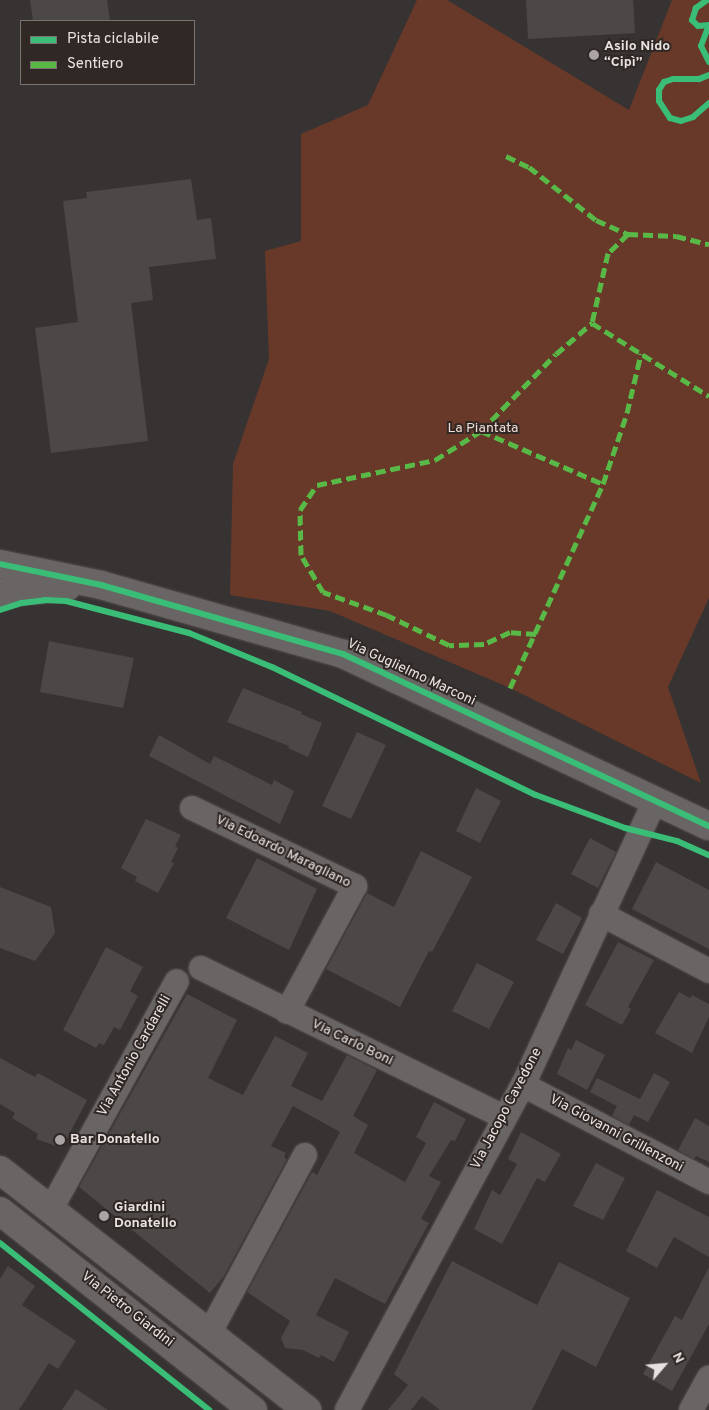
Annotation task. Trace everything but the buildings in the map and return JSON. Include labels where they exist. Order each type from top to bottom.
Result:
[{"type":"street","name":"Via Guglielmo Marconi","points":[[0,564],[101,585],[343,654],[709,826]]},
{"type":"street","name":"Via Guglielmo Marconi","points":[[0,595],[6,592],[101,585]]},
{"type":"street","name":"Via Jacopo Cavedone","points":[[347,1410],[523,1085],[655,801]]},
{"type":"street","name":"Via Edoardo Maragliano","points":[[192,808],[355,886],[287,1012]]},
{"type":"street","points":[[602,914],[709,971]]},
{"type":"street","name":"Via Carlo Boni","points":[[201,968],[287,1012],[504,1117]]},
{"type":"street","name":"Via Antonio Cardarelli","points":[[50,1209],[177,981]]},
{"type":"street","name":"Via Giovanni Grillenzoni","points":[[523,1085],[709,1182]]},
{"type":"street","points":[[210,1334],[305,1154]]},
{"type":"street","points":[[0,1170],[307,1410]]},
{"type":"street","name":"Via Pietro Giardini","points":[[0,1211],[253,1410]]},
{"type":"street","points":[[691,1410],[709,1378]]},
{"type":"green space","name":"La Piantata","points":[[417,0],[447,0],[629,110],[672,0],[709,0],[709,598],[668,687],[701,783],[510,688],[330,611],[230,595],[233,464],[269,359],[265,251],[301,241],[301,134],[368,105]]},
{"type":"marked path","points":[[506,156],[529,167],[596,220],[628,234],[676,236],[709,244]]},
{"type":"marked path","points":[[628,234],[608,253],[592,323],[709,396]]},
{"type":"marked path","points":[[536,634],[510,632],[484,644],[449,645],[387,615],[323,592],[301,555],[300,510],[317,485],[435,460],[481,431],[556,354],[592,323]]},
{"type":"marked path","points":[[510,688],[603,484],[627,413],[641,354]]},
{"type":"marked path","points":[[481,431],[603,484]]},
{"type":"cycle path","points":[[707,0],[696,8],[692,20],[698,26],[709,25],[701,46],[709,62]]},
{"type":"cycle path","points":[[709,75],[699,79],[673,79],[664,82],[659,90],[659,101],[670,118],[681,121],[693,117],[709,103]]},
{"type":"cycle path","points":[[0,564],[101,585],[343,654],[709,826]]},
{"type":"cycle path","points":[[0,610],[22,603],[45,600],[66,601],[189,633],[272,667],[536,795],[625,828],[677,841],[709,855]]},
{"type":"cycle path","points":[[0,1243],[209,1410]]},
{"type":"place","name":"Asilo Nido “Cipì”","points":[[594,55]]},
{"type":"place","name":"Bar Donatello","points":[[60,1140]]},
{"type":"place","name":"Giardini Donatello","points":[[104,1216]]}]
